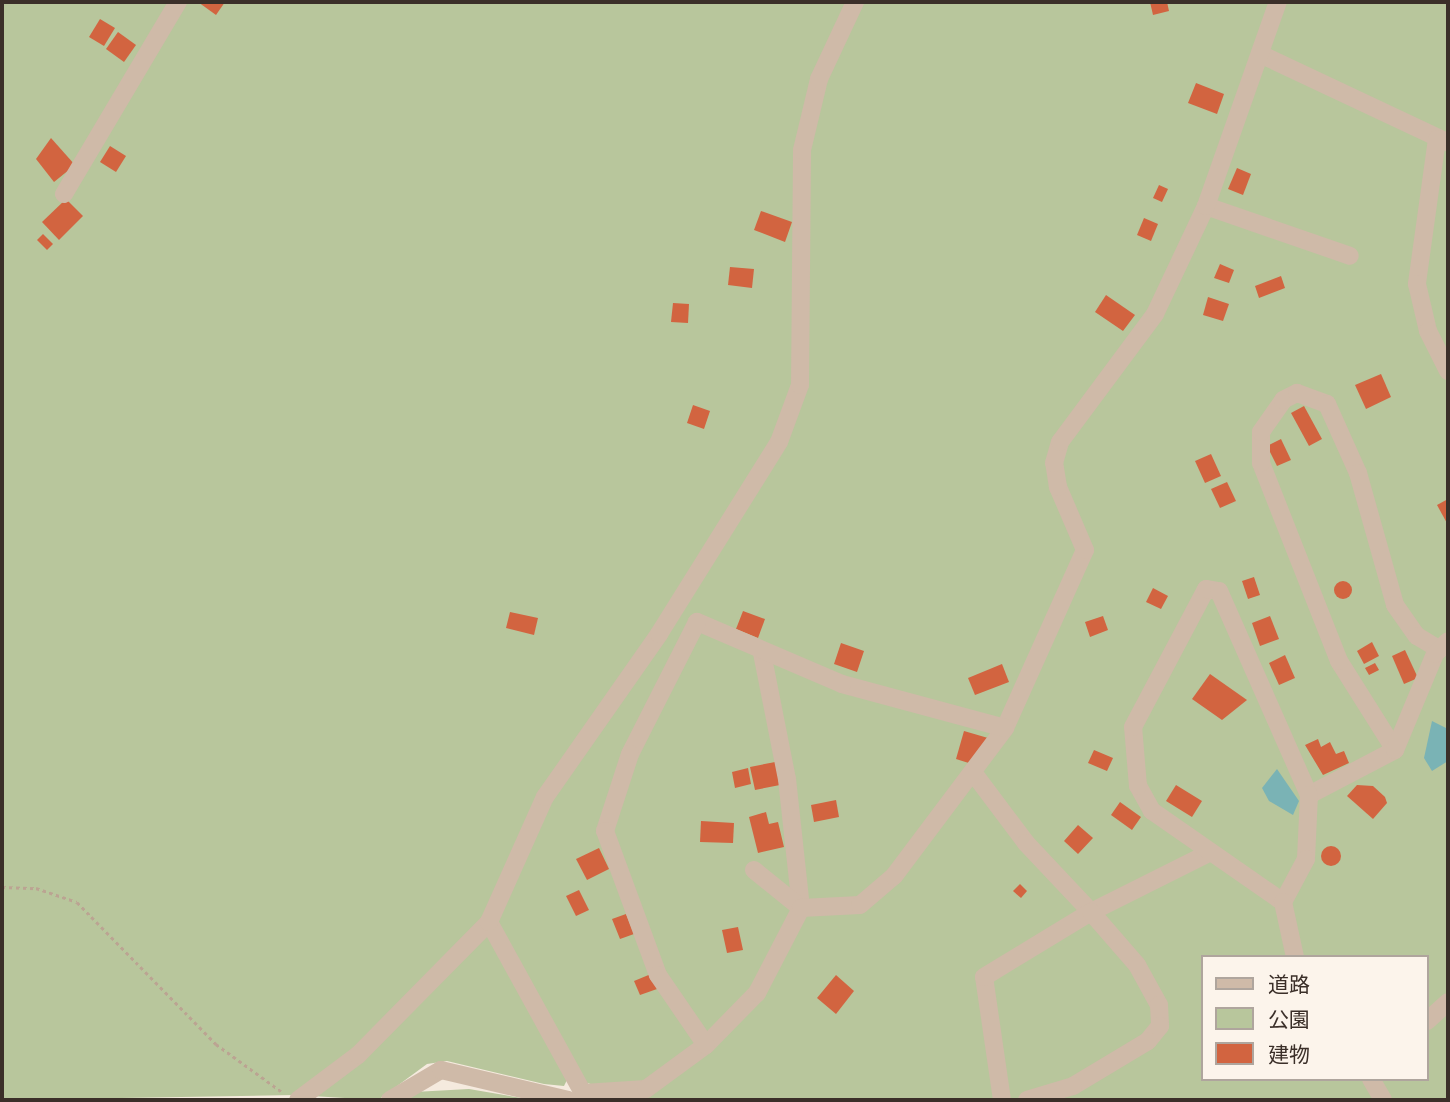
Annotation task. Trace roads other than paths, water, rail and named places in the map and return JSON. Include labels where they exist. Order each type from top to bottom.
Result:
[{"type":"street","points":[[64,194],[178,2]]},
{"type":"street","points":[[292,1097],[358,1055],[489,922],[545,797],[752,489],[791,414],[800,385],[802,150],[819,79],[855,2]]},
{"type":"street","points":[[754,870],[802,908],[860,905],[894,876],[975,775],[1005,728],[1085,550],[1058,487],[1054,463],[1060,442],[1155,314],[1206,206],[1278,2]]},
{"type":"street","points":[[1260,54],[1443,141],[1417,284],[1427,331],[1448,371]]},
{"type":"street","points":[[1206,206],[1350,256]]},
{"type":"street","points":[[1309,795],[1395,750],[1444,645],[1417,636],[1395,605],[1358,473],[1326,404],[1297,393],[1283,400],[1261,432],[1261,463],[1339,661],[1395,750]]},
{"type":"street","points":[[1283,901],[1152,811],[1138,786],[1132,740],[1206,589],[1219,591],[1309,795],[1306,859],[1283,901],[1295,955]]},
{"type":"street","points":[[706,1045],[657,975],[609,849],[606,814],[697,622],[762,653],[842,684],[1005,728]]},
{"type":"street","points":[[390,1100],[441,1070],[580,1098],[646,1089],[706,1045],[757,993],[802,908],[789,790],[762,653]]},
{"type":"street","points":[[975,775],[1026,843],[1137,965],[1159,1005],[1160,1026],[1148,1041],[1073,1086],[1027,1100]]},
{"type":"street","points":[[1002,1100],[984,977],[1091,912],[1211,852]]},
{"type":"street","points":[[489,922],[580,1098]]},
{"type":"street","points":[[1429,1019],[1448,1002]]},
{"type":"street","points":[[1372,1081],[1383,1100]]},
{"type":"water","points":[[1432,721],[1448,729],[1448,761],[1432,771],[1424,758]]},
{"type":"water","points":[[1277,769],[1299,801],[1293,815],[1269,801],[1262,788]]}]
